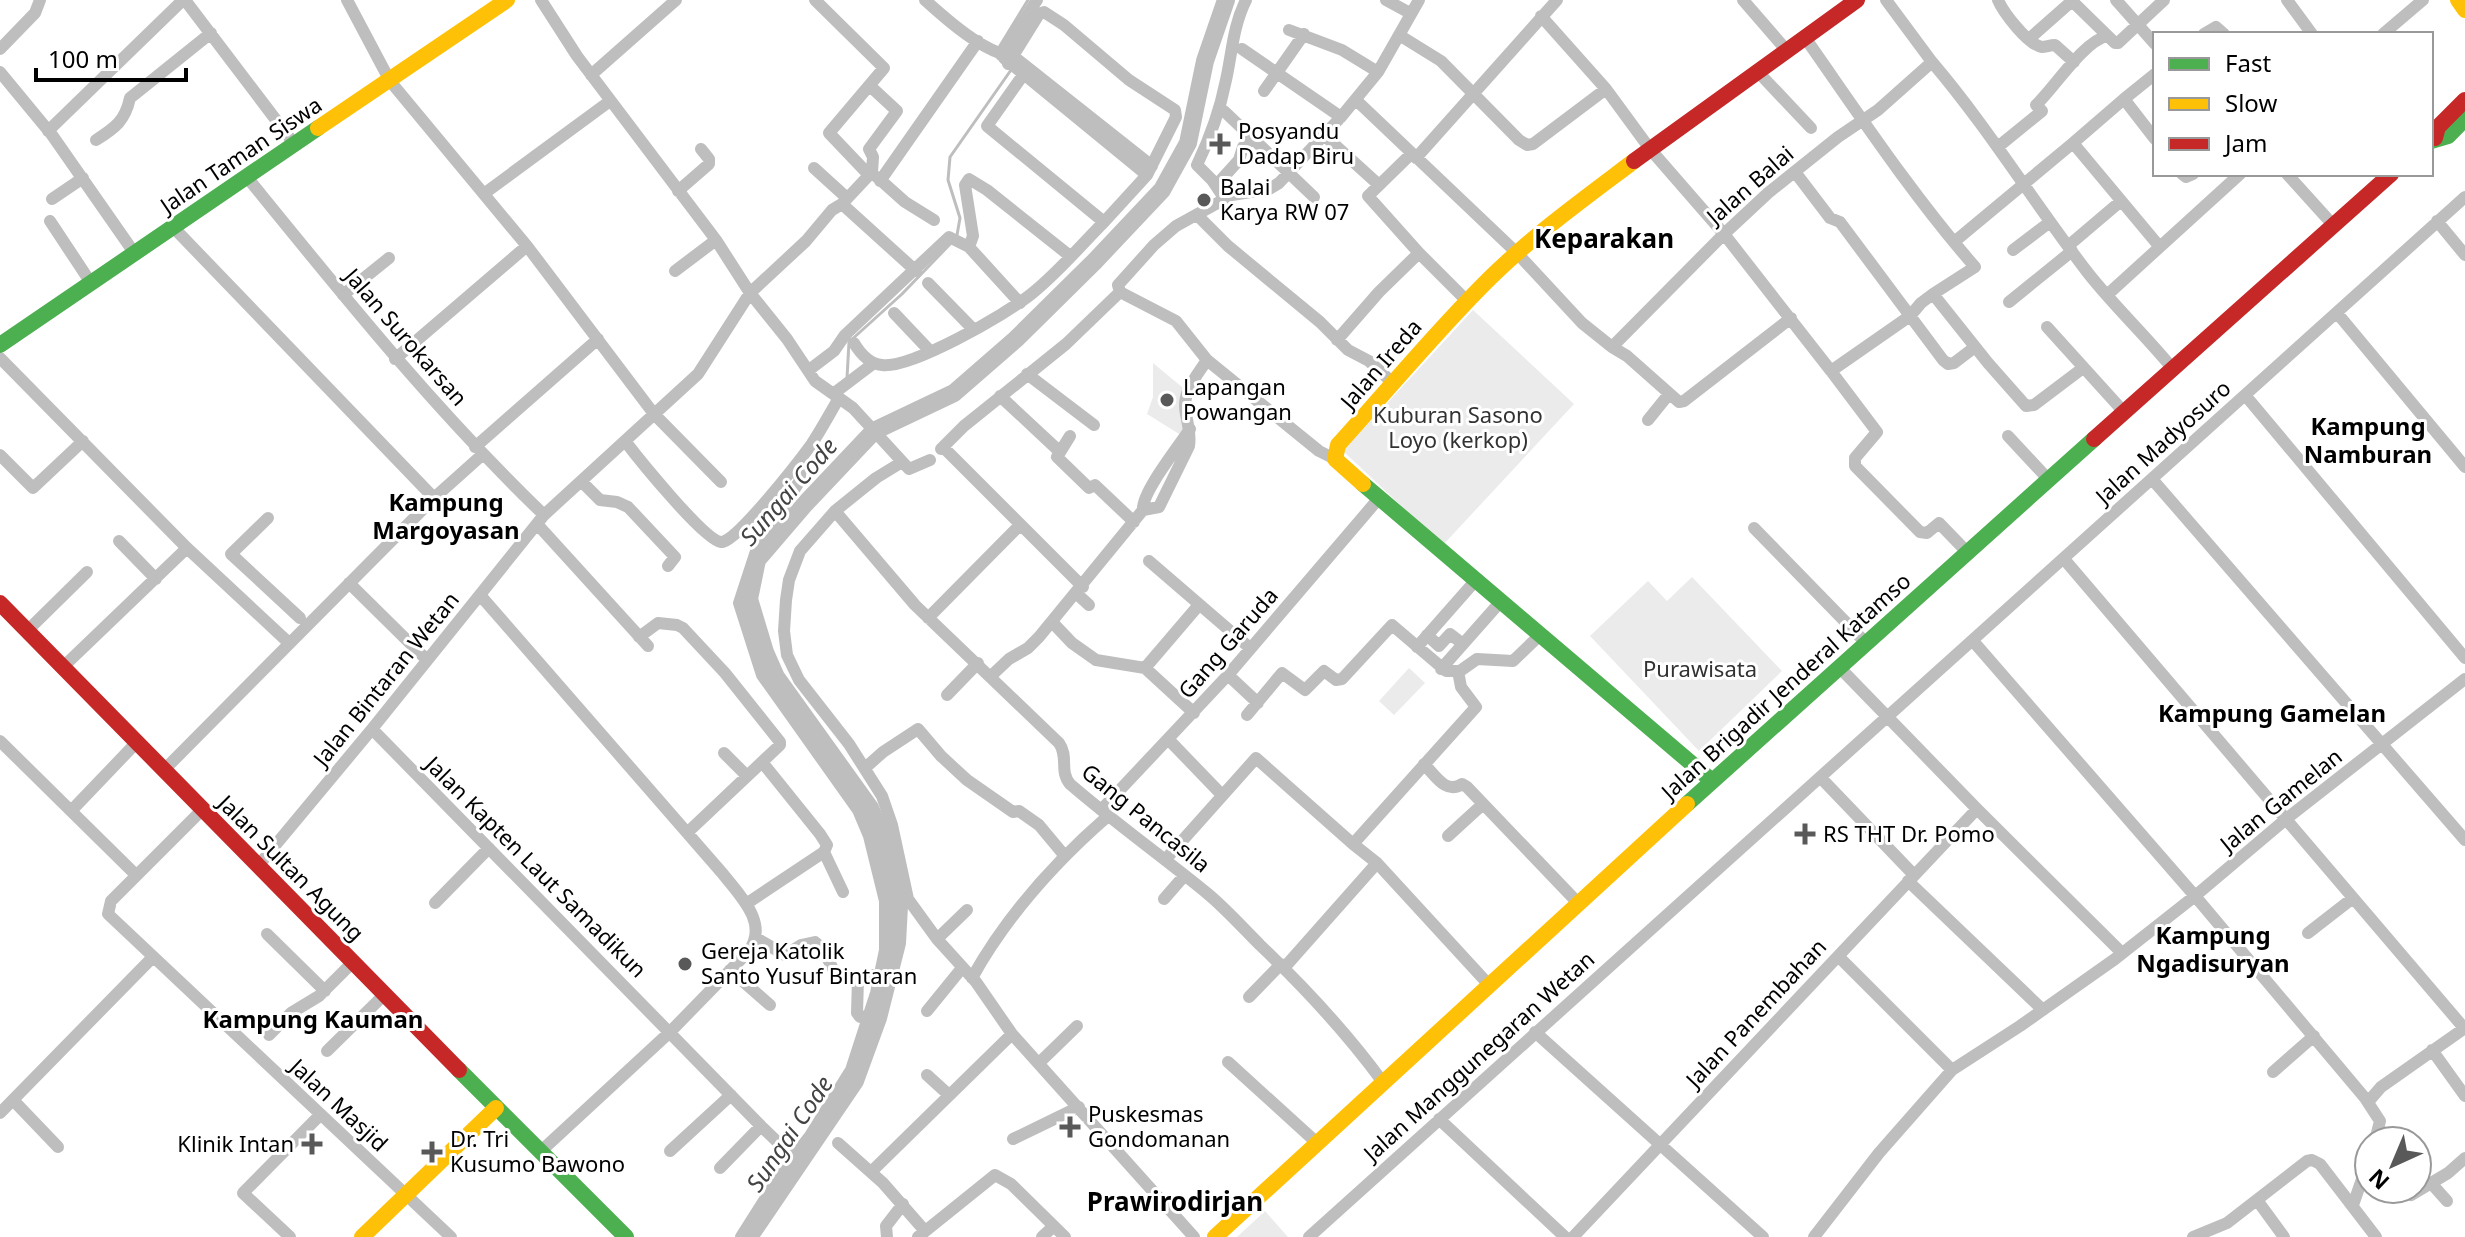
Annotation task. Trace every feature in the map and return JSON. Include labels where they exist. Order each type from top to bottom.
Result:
[{"type":"main road","name":"Jalan Taman Siswa","points":[[0,345],[507,0]]},
{"type":"main road","name":"Jalan Ireda","points":[[1335,459],[1338,445],[1466,300],[1517,253],[1650,149],[1857,0]]},
{"type":"main road","points":[[2458,0],[2465,10]]},
{"type":"main road","points":[[2433,140],[2438,127],[2465,100]]},
{"type":"main road","points":[[2433,140],[2448,136],[2465,119]]},
{"type":"main road","name":"Jalan Brigadir Jenderal Katamso","points":[[1215,1237],[1711,780],[2389,176]]},
{"type":"main road","points":[[1335,459],[1711,780]]},
{"type":"main road","name":"Jalan Sultan Agung","points":[[0,603],[626,1237]]},
{"type":"main road","points":[[362,1237],[496,1108]]},
{"type":"main road","name":"Jalan Sultan Agung","points":[[545,1157],[556,1180],[613,1237]]},
{"type":"street","points":[[0,49],[35,13],[40,0]]},
{"type":"street","points":[[48,131],[184,0],[295,145]]},
{"type":"street","points":[[347,0],[390,81],[485,193],[654,414],[721,482]]},
{"type":"street","points":[[541,0],[591,75],[716,240],[750,293],[815,381],[853,408],[911,469],[930,460]]},
{"type":"street","points":[[591,75],[676,0]]},
{"type":"street","points":[[925,0],[978,41],[1026,72],[1150,171]]},
{"type":"street","points":[[1006,57],[1037,0]]},
{"type":"street","points":[[1224,198],[1197,165],[1210,141],[1227,78],[1239,14],[1246,0]]},
{"type":"street","points":[[1386,0],[1410,13]]},
{"type":"street","points":[[1335,459],[1319,451],[1207,360],[1171,317],[1120,292],[1118,285],[1176,226],[1224,198],[1269,189],[1289,174],[1378,72],[1419,0]]},
{"type":"street","points":[[1466,300],[1419,253],[1369,198],[1369,194],[1413,156],[1474,94],[1557,0]]},
{"type":"street","points":[[1743,0],[1788,52]]},
{"type":"street","points":[[1886,0],[1999,146],[2023,187],[2070,248],[2173,369]]},
{"type":"street","points":[[1998,0],[2005,13],[2029,39],[2042,47],[2055,45],[2074,62]]},
{"type":"street","points":[[2116,0],[2153,42]]},
{"type":"street","points":[[2029,39],[2072,1],[2118,43],[2164,0]]},
{"type":"street","points":[[2287,0],[2311,32]]},
{"type":"street","points":[[2385,32],[2423,0]]},
{"type":"street","points":[[818,1],[882,64],[882,71],[829,133],[905,202],[934,220]]},
{"type":"street","points":[[854,343],[874,363],[887,365],[911,360],[1020,303],[1104,222],[1150,171],[1176,117],[1175,110],[1129,80],[1044,12],[1039,14],[1006,57]]},
{"type":"street","points":[[1541,16],[1606,89],[1650,149],[1724,234],[1877,432],[1855,458],[1855,466],[1920,532],[1927,533],[1939,523],[1968,553]]},
{"type":"street","points":[[1289,30],[1342,50],[1378,72]]},
{"type":"street","points":[[96,140],[119,126],[130,98],[211,33]]},
{"type":"street","points":[[1264,91],[1304,34]]},
{"type":"street","points":[[1399,35],[1441,61],[1527,145],[1533,144],[1606,89]]},
{"type":"street","points":[[1999,146],[2042,111],[2036,105],[2058,83],[2061,74],[2102,36],[2107,36]]},
{"type":"street","points":[[1806,39],[1863,120],[1975,267],[1933,294],[1910,316],[1831,371]]},
{"type":"street","name":"Jalan Bintaran Wetan","points":[[258,866],[540,520],[698,374],[750,293],[806,241],[832,210],[874,176],[978,41]]},
{"type":"street","points":[[1242,49],[1341,117]]},
{"type":"street","name":"Jalan Balai","points":[[1612,347],[1724,234],[1795,172],[1878,110],[1932,62]]},
{"type":"street","points":[[0,72],[83,178],[135,254]]},
{"type":"street","points":[[1026,72],[987,126],[1104,222]]},
{"type":"street","points":[[1759,73],[1811,128]]},
{"type":"street","points":[[1954,242],[2153,76]]},
{"type":"street","points":[[870,86],[897,111],[868,150],[873,157],[874,176]]},
{"type":"street","points":[[2124,99],[2153,136]]},
{"type":"street","points":[[1356,100],[1517,253],[1582,323],[1627,356],[1679,402],[1791,318]]},
{"type":"street","points":[[485,193],[610,101]]},
{"type":"street","points":[[1224,111],[1314,197]]},
{"type":"street","points":[[1325,136],[1379,185]]},
{"type":"street","points":[[1221,180],[1252,139]]},
{"type":"street","points":[[2073,143],[2159,246]]},
{"type":"street","points":[[678,191],[709,164],[701,149]]},
{"type":"street","points":[[814,168],[916,271]]},
{"type":"street","points":[[1795,172],[1830,218],[1840,222],[1948,364],[1975,347]]},
{"type":"street","name":"Jalan Surokarsan","points":[[246,176],[395,359],[540,520],[644,642],[658,623],[683,628],[697,642],[778,737],[780,745],[762,762]]},
{"type":"street","points":[[2107,295],[2238,176]]},
{"type":"street","points":[[2289,176],[2334,226]]},
{"type":"street","points":[[52,199],[83,178]]},
{"type":"street","points":[[960,242],[973,236],[965,185],[971,179],[1070,256]]},
{"type":"street","name":"Jalan Madyosuro","points":[[1820,777],[2465,197]]},
{"type":"street","points":[[2009,302],[2121,201]]},
{"type":"street","points":[[1197,215],[1221,240],[1284,289],[1348,350],[1369,361],[1394,384]]},
{"type":"street","points":[[50,221],[91,283]]},
{"type":"street","points":[[2437,221],[2465,255]]},
{"type":"street","points":[[2013,250],[2050,222]]},
{"type":"street","points":[[173,227],[434,498]]},
{"type":"street","points":[[809,370],[834,351],[845,335],[949,237],[960,242],[1020,303]]},
{"type":"street","points":[[675,271],[716,240]]},
{"type":"street","points":[[395,359],[527,246]]},
{"type":"street","points":[[1337,340],[1419,253]]},
{"type":"street","points":[[343,295],[389,258]]},
{"type":"street","points":[[928,283],[973,329]]},
{"type":"street","points":[[1089,605],[1020,525],[942,448],[1000,396],[1066,344],[1120,292]]},
{"type":"street","points":[[1933,294],[2026,406],[2034,405],[2083,368]]},
{"type":"street","points":[[894,313],[930,351]]},
{"type":"street","points":[[2337,313],[2465,467]]},
{"type":"street","points":[[2047,327],[2123,411]]},
{"type":"street","points":[[164,770],[479,451],[598,339]]},
{"type":"street","points":[[0,358],[187,548],[289,643]]},
{"type":"street","points":[[991,676],[1009,659],[1028,648],[1052,622],[1143,510],[1143,503],[1156,478],[1190,429],[1185,397],[1207,360]]},
{"type":"street","points":[[625,441],[667,492],[711,537],[728,542],[740,532],[803,456],[836,396],[874,363]]},
{"type":"street","points":[[1027,374],[1094,425]]},
{"type":"street","points":[[1648,420],[1669,394]]},
{"type":"street","points":[[2245,395],[2465,658]]},
{"type":"street","points":[[1000,396],[1059,451]]},
{"type":"street","points":[[1070,436],[1056,455],[1059,460],[1089,488],[1095,485],[1134,522]]},
{"type":"street","points":[[2008,436],[2048,479]]},
{"type":"street","points":[[0,455],[33,488],[83,441]]},
{"type":"street","points":[[741,1237],[847,1078],[859,1051],[885,950],[885,901],[869,836],[858,810],[762,675],[739,603],[757,548],[799,482],[803,456]]},
{"type":"street","points":[[900,460],[835,511],[806,543],[793,568],[786,600],[785,643],[792,668],[882,796],[892,825],[908,899],[937,939],[972,978],[1012,1034],[1194,1237]]},
{"type":"street","points":[[2152,479],[2465,840]]},
{"type":"street","points":[[581,481],[600,500],[623,504],[634,513],[675,557],[668,566]]},
{"type":"street","name":"Gang Garuda","points":[[972,978],[981,959],[1039,882],[1228,675],[1380,497]]},
{"type":"street","name":"Gang Pancasila","points":[[835,511],[928,618],[1062,746],[1065,778],[1209,895],[1282,966],[1354,1044],[1382,1081]]},
{"type":"street","points":[[213,573],[268,518]]},
{"type":"street","points":[[928,618],[1020,525]]},
{"type":"street","points":[[1754,528],[1866,643]]},
{"type":"street","points":[[119,541],[156,579]]},
{"type":"street","points":[[63,667],[187,548]]},
{"type":"street","points":[[231,554],[300,618]]},
{"type":"street","points":[[2064,559],[2464,1028],[2381,1087],[2368,1102]]},
{"type":"street","points":[[1149,561],[1250,648]]},
{"type":"street","points":[[27,631],[87,572]]},
{"type":"street","points":[[1417,647],[1476,580]]},
{"type":"street","points":[[349,583],[426,659]]},
{"type":"street","points":[[480,595],[688,832],[746,904],[754,921],[756,938],[751,949],[545,1157]]},
{"type":"street","points":[[1441,669],[1502,600]]},
{"type":"street","points":[[1145,668],[1198,606]]},
{"type":"street","points":[[1265,608],[1276,618]]},
{"type":"street","points":[[1052,622],[1072,643],[1096,660],[1145,668],[1194,713]]},
{"type":"street","points":[[1247,715],[1282,673],[1305,690],[1324,671],[1336,680],[1342,679],[1392,625],[1441,669],[1458,671],[1477,659],[1513,661],[1541,634]]},
{"type":"street","points":[[1427,635],[1439,646],[1450,634],[1463,644]]},
{"type":"street","points":[[1973,641],[2314,1036],[2368,1102],[2380,1121],[2379,1125]]},
{"type":"street","points":[[947,695],[978,663]]},
{"type":"street","points":[[1839,667],[2122,953]]},
{"type":"street","points":[[1353,844],[1476,707],[1461,687],[1458,671]]},
{"type":"street","points":[[1228,675],[1258,703]]},
{"type":"street","name":"Jalan Gamelan","points":[[1814,1237],[1879,1153],[1952,1070],[2122,953],[2465,679]]},
{"type":"street","name":"Jalan Kapten Laut Samadikun","points":[[372,729],[793,1157]]},
{"type":"street","points":[[865,768],[918,729],[967,780],[1013,812],[1019,811],[1039,825],[1064,855]]},
{"type":"street","points":[[1168,739],[1222,795]]},
{"type":"street","points":[[71,811],[137,742]]},
{"type":"street","points":[[1,745],[136,875],[202,810]]},
{"type":"street","points":[[724,753],[747,776]]},
{"type":"street","points":[[1165,860],[1249,763],[1258,758],[1377,863],[1490,986]]},
{"type":"street","points":[[688,832],[762,762],[827,845],[824,852],[746,904]]},
{"type":"street","points":[[1424,764],[1449,789],[1464,784],[1579,904]]},
{"type":"street","points":[[1820,777],[1911,878],[2043,1010]]},
{"type":"street","name":"Jalan Manggunegaran Wetan","points":[[1309,1237],[1820,777]]},
{"type":"street","points":[[1448,836],[1483,804]]},
{"type":"street","name":"Jalan Panembahan","points":[[1573,1237],[1977,809]]},
{"type":"street","points":[[435,903],[489,848]]},
{"type":"street","points":[[824,852],[843,892]]},
{"type":"street","points":[[1249,997],[1282,966],[1377,863]]},
{"type":"street","name":"Jalan Masjid","points":[[136,875],[111,901],[108,914],[451,1237]]},
{"type":"street","points":[[1164,899],[1184,876]]},
{"type":"street","points":[[2308,933],[2353,898]]},
{"type":"street","points":[[937,939],[967,910]]},
{"type":"street","points":[[267,934],[325,991]]},
{"type":"street","points":[[756,938],[785,955],[801,945],[815,942],[822,948],[832,967]]},
{"type":"street","points":[[1838,956],[1952,1070]]},
{"type":"street","points":[[0,1113],[153,957]]},
{"type":"street","points":[[269,1035],[291,1013],[325,991],[353,962]]},
{"type":"street","points":[[927,1011],[962,968]]},
{"type":"street","points":[[730,970],[770,1005]]},
{"type":"street","points":[[869,1016],[860,1017],[857,1013],[859,995],[856,985],[858,979],[864,976],[880,978]]},
{"type":"street","points":[[327,1051],[385,994]]},
{"type":"street","points":[[1039,1063],[1077,1026]]},
{"type":"street","points":[[1535,1032],[1763,1237]]},
{"type":"street","points":[[871,1172],[1012,1034]]},
{"type":"street","points":[[2273,1072],[2314,1036]]},
{"type":"street","points":[[2432,1050],[2465,1096]]},
{"type":"street","points":[[1228,1062],[1316,1142]]},
{"type":"street","points":[[927,1075],[949,1095]]},
{"type":"street","points":[[670,1151],[731,1095]]},
{"type":"street","points":[[13,1100],[58,1147]]},
{"type":"street","points":[[1013,1139],[1079,1107]]},
{"type":"street","points":[[290,1237],[243,1193],[320,1115]]},
{"type":"street","points":[[1439,1119],[1565,1237]]},
{"type":"street","points":[[720,1168],[761,1126]]},
{"type":"street","points":[[838,1143],[903,1204],[922,1235],[996,1175],[1011,1184],[1065,1237]]},
{"type":"street","points":[[2433,1182],[2465,1158]]},
{"type":"street","points":[[2193,1237],[2227,1223],[2312,1160],[2320,1164],[2376,1237]]},
{"type":"street","points":[[2433,1185],[2447,1201]]},
{"type":"street","points":[[2257,1200],[2284,1237]]},
{"type":"street","points":[[887,1237],[886,1227],[903,1204]]},
{"type":"street","points":[[1030,1237],[1035,1233],[1041,1237],[1054,1226]]},
{"type":"green space","name":"Kuburan Sasono Loyo (kerkop)","points":[[1473,310],[1574,404],[1443,545],[1343,451]]},
{"type":"green space","name":"Lapangan Powangan","points":[[1153,363],[1182,387],[1184,437],[1147,414],[1153,397]]},
{"type":"green space","name":"Purawisata","points":[[1692,577],[1782,671],[1699,751],[1590,636],[1648,581],[1667,601]]},
{"type":"green space","points":[[1409,668],[1425,683],[1394,715],[1379,701]]},
{"type":"green space","points":[[1265,1211],[1288,1237],[1237,1237]]},
{"type":"waterway","points":[[998,49],[1028,0]]},
{"type":"waterway","name":"Sungai Code","points":[[749,1237],[855,1081],[878,1018],[897,943],[899,906],[885,844],[870,808],[776,677],[765,652],[749,599],[757,560],[874,431],[954,393],[1016,339],[1162,190],[1188,143],[1205,61],[1226,0]]},
{"type":"waterway","points":[[957,235],[960,218],[948,180],[950,157],[1011,70]]},
{"type":"waterway","points":[[847,378],[849,342],[902,294],[953,241]]},
{"type":"traffic: fast","points":[[2433,140],[2448,136],[2465,119]]},
{"type":"traffic: fast","points":[[0,345],[318,128]]},
{"type":"traffic: fast","points":[[1687,804],[2094,439]]},
{"type":"traffic: fast","points":[[1363,484],[1711,780]]},
{"type":"traffic: fast","points":[[459,1070],[626,1237]]},
{"type":"traffic: slow","points":[[318,128],[507,0]]},
{"type":"traffic: slow","points":[[2458,0],[2465,10]]},
{"type":"traffic: slow","points":[[1363,484],[1335,459],[1338,445],[1491,277],[1543,231],[1634,161]]},
{"type":"traffic: slow","points":[[1215,1237],[1687,804]]},
{"type":"traffic: slow","points":[[362,1237],[496,1108]]},
{"type":"traffic: jam","points":[[1634,161],[1857,0]]},
{"type":"traffic: jam","points":[[2435,138],[2438,127],[2465,100]]},
{"type":"traffic: jam","points":[[2094,439],[2389,176]]},
{"type":"traffic: jam","points":[[0,603],[459,1070]]},
{"type":"place","name":"Posyandu Dadap Biru","points":[[1220,144]]},
{"type":"place","name":"Balai Karya RW 07","points":[[1204,200]]},
{"type":"place","name":"Lapangan Powangan","points":[[1167,400]]},
{"type":"place","name":"RS THT Dr. Pomo","points":[[1805,834]]},
{"type":"place","name":"Gereja Katolik Santo Yusuf Bintaran","points":[[685,964]]},
{"type":"place","name":"Puskesmas Gondomanan","points":[[1070,1127]]},
{"type":"place","name":"Klinik Intan","points":[[312,1144]]},
{"type":"place","name":"Dr. Tri Kusumo Bawono","points":[[432,1152]]},
{"type":"district","name":"Keparakan","points":[[1604,239]]},
{"type":"district","name":"Kampung Namburan","points":[[2368,441]]},
{"type":"district","name":"Kampung Margoyasan","points":[[446,517]]},
{"type":"district","name":"Kampung Gamelan","points":[[2272,714]]},
{"type":"district","name":"Kampung Ngadisuryan","points":[[2213,950]]},
{"type":"district","name":"Kampung Kauman","points":[[313,1020]]},
{"type":"district","name":"Prawirodirjan","points":[[1175,1202]]}]
